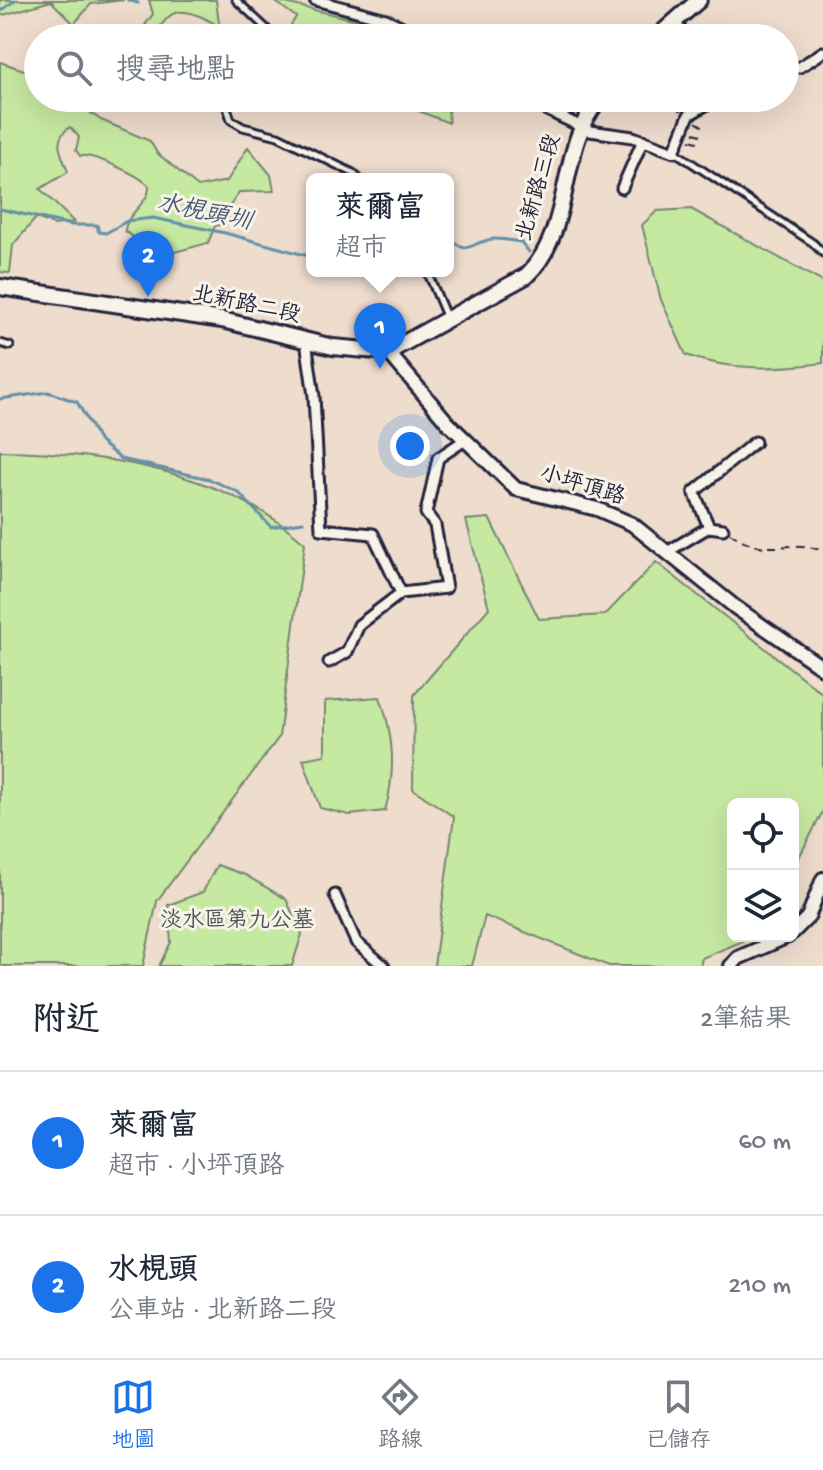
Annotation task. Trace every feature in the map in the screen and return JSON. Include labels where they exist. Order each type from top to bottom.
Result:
[{"type":"main road","points":[[669,24],[699,0]]},
{"type":"main road","name":"北新路三段","points":[[388,352],[526,276],[541,262],[551,241],[581,125],[590,112]]},
{"type":"main road","name":"北新路二段","points":[[0,287],[222,320],[363,352],[388,352]]},
{"type":"street","points":[[315,0],[396,24]]},
{"type":"street","points":[[673,20],[676,24]]},
{"type":"street","points":[[799,67],[823,52]]},
{"type":"street","points":[[553,112],[590,131],[643,140],[674,152],[689,115],[694,112]]},
{"type":"street","points":[[622,188],[643,140]]},
{"type":"street","points":[[306,341],[314,396],[321,529],[373,534],[401,593]]},
{"type":"street","name":"小坪頂路","points":[[388,352],[465,440],[516,489],[617,516],[735,607],[823,668]]},
{"type":"street","points":[[329,662],[347,652],[359,625],[401,593],[446,588],[435,525],[426,513],[438,458],[465,440]]},
{"type":"street","points":[[709,527],[694,492],[755,442]]},
{"type":"street","points":[[667,552],[709,527],[723,529]]},
{"type":"street","points":[[799,926],[808,917],[823,879]]},
{"type":"street","points":[[335,895],[356,942],[384,966]]},
{"type":"street","points":[[731,966],[738,958],[774,942]]},
{"type":"lane","points":[[236,0],[262,24]]},
{"type":"lane","points":[[228,112],[231,120],[243,127],[278,136],[353,173]]},
{"type":"lane","points":[[674,152],[813,243],[823,253]]},
{"type":"lane","points":[[430,277],[448,320]]},
{"type":"lane","points":[[0,343],[10,346]]},
{"type":"path","points":[[694,120],[705,128]]},
{"type":"path","points":[[689,131],[701,135]]},
{"type":"path","points":[[689,140],[698,142]]},
{"type":"path","points":[[723,529],[748,545],[763,549],[808,545],[823,551]]},
{"type":"green space","points":[[0,0],[124,0],[91,4],[74,24],[51,1],[0,16]]},
{"type":"green space","points":[[149,0],[216,0],[221,24],[181,12],[170,16],[163,24],[146,24],[153,14]]},
{"type":"green space","points":[[273,0],[372,24],[292,24],[296,17]]},
{"type":"green space","points":[[0,62],[24,70],[24,112],[89,112],[150,141],[157,153],[198,187],[227,181],[248,147],[271,175],[274,191],[239,192],[228,209],[228,223],[215,226],[208,243],[171,253],[147,247],[125,231],[129,219],[149,192],[149,186],[117,166],[80,156],[76,150],[79,137],[70,127],[59,142],[68,172],[40,189],[74,222],[55,225],[36,218],[13,245],[10,273],[0,272]]},
{"type":"green space","points":[[421,112],[448,112],[449,123]]},
{"type":"green space","points":[[691,209],[823,282],[823,363],[789,367],[736,366],[686,355],[661,300],[642,225],[657,211]]},
{"type":"green space","points":[[0,451],[80,456],[162,471],[238,499],[273,519],[305,543],[279,737],[157,901],[143,966],[0,966]]},
{"type":"green space","points":[[489,518],[539,619],[605,615],[656,562],[823,694],[823,811],[799,857],[799,798],[727,798],[727,942],[741,942],[702,958],[700,966],[609,966],[485,916],[472,966],[434,966],[454,817],[413,789],[414,695],[489,608],[466,520]]},
{"type":"green space","points":[[380,697],[392,754],[391,782],[385,811],[349,815],[320,808],[303,759],[325,755],[325,701]]},
{"type":"green space","name":"淡水區第九公墓","points":[[217,865],[245,875],[286,899],[302,934],[292,966],[159,966],[171,942],[168,905],[203,892]]},
{"type":"waterway","points":[[0,12],[15,0]]},
{"type":"waterway","points":[[128,0],[138,3]]},
{"type":"waterway","name":"水梘頭圳","points":[[0,209],[71,225],[97,225],[99,232],[106,233],[127,221],[153,218],[225,233],[306,255]]},
{"type":"waterway","name":"水梘頭圳","points":[[454,241],[463,248],[500,239],[521,242],[529,252]]},
{"type":"waterway","points":[[0,399],[48,392],[77,402],[100,442],[121,459],[209,479],[238,492],[271,527],[303,522]]},
{"type":"place","name":"水梘頭","points":[[148,297]]},
{"type":"place","name":"萊爾富","points":[[380,369]]}]
